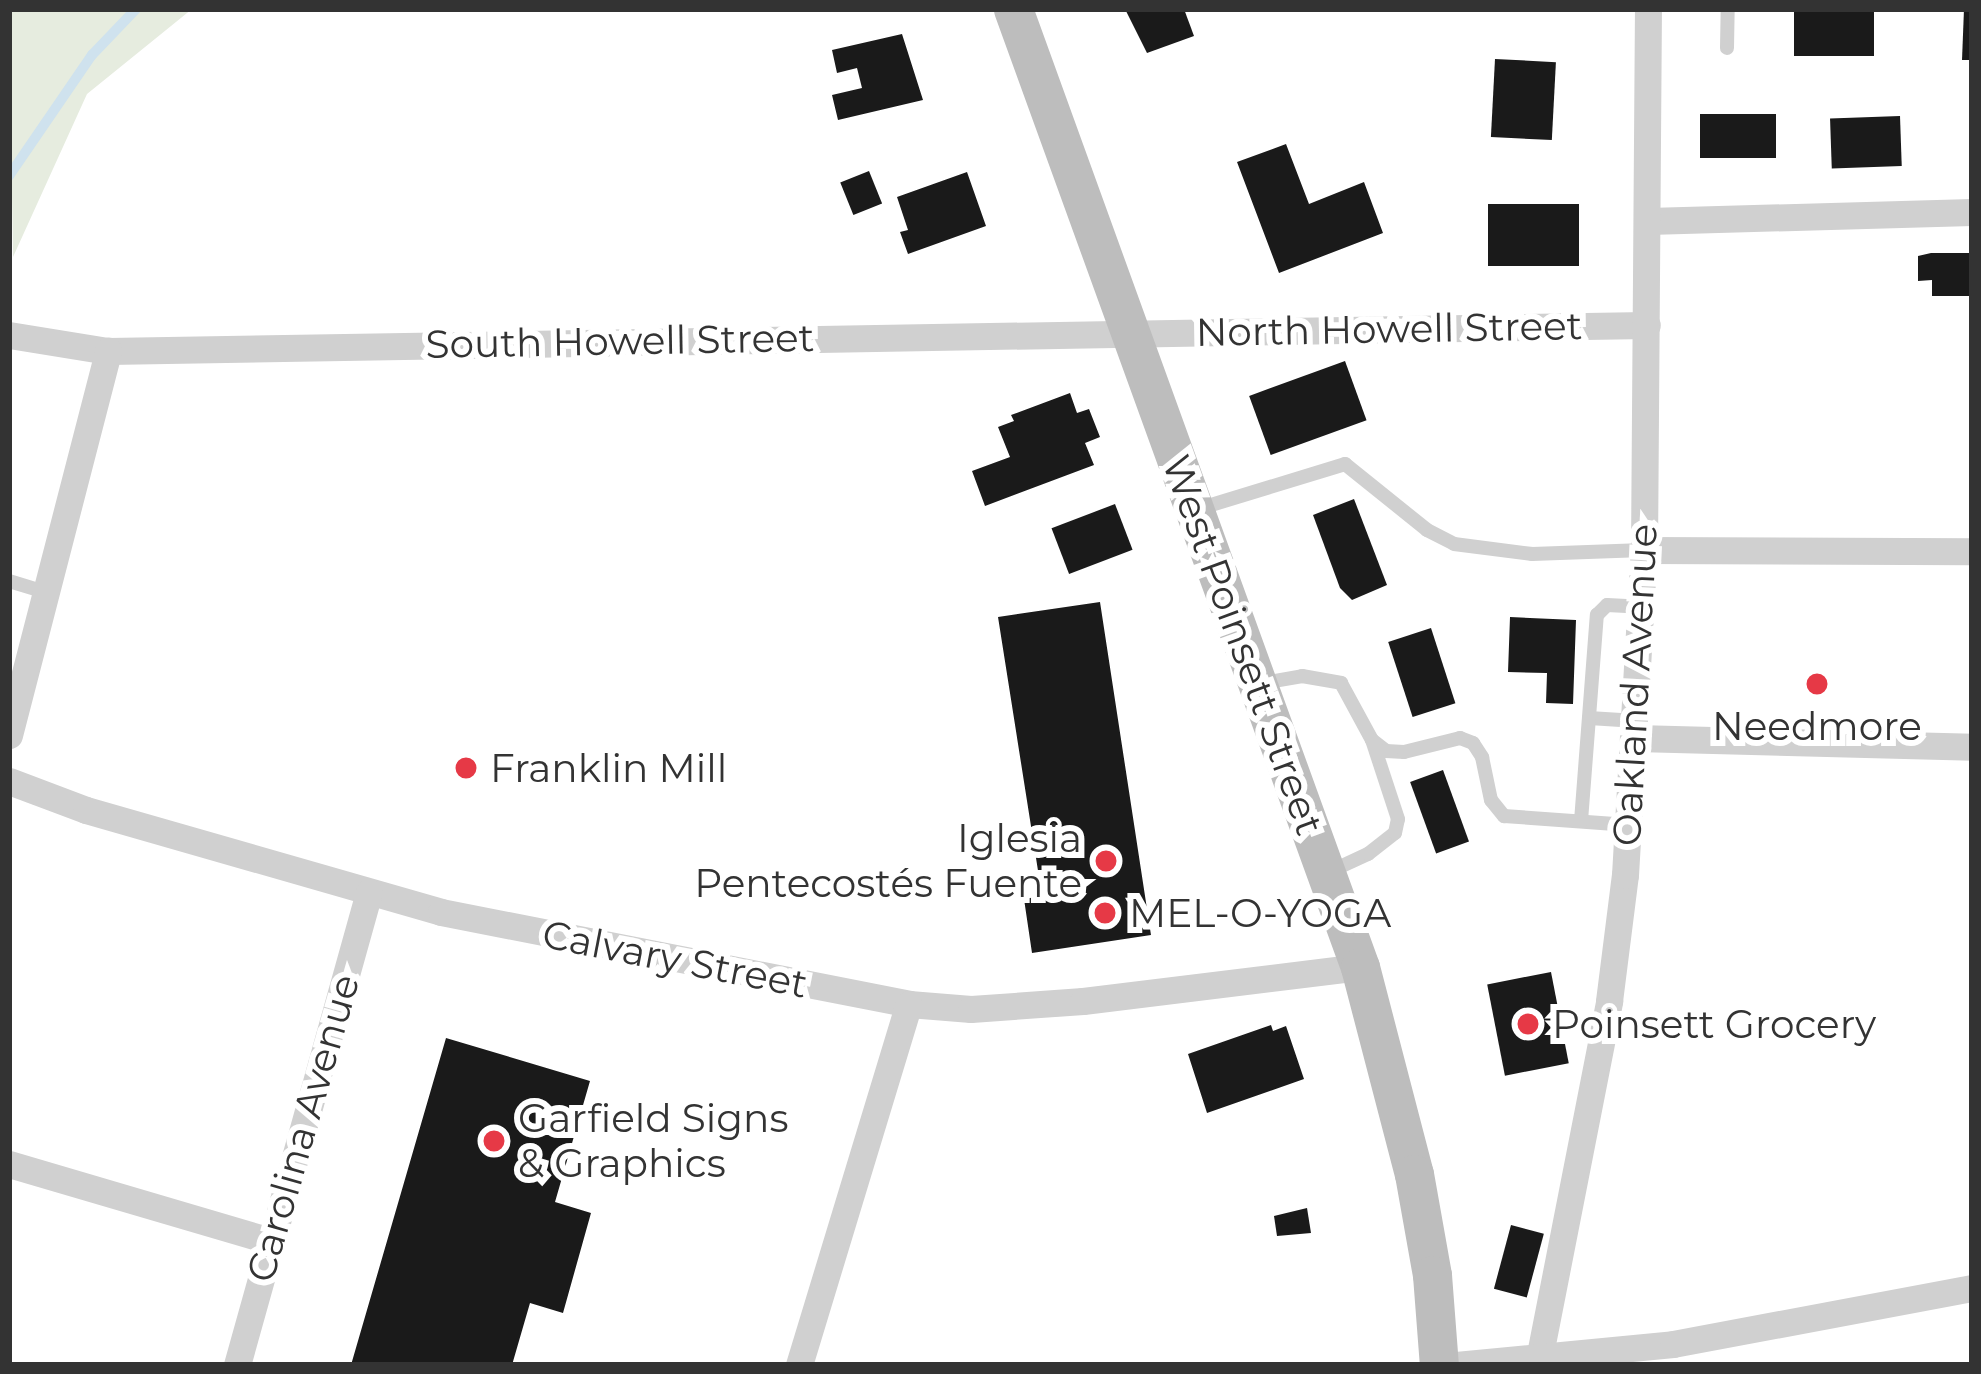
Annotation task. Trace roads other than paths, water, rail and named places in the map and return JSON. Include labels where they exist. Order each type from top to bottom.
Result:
[{"type":"main road","name":"West Poinsett Street","points":[[1013,9],[1360,967],[1414,1174],[1432,1275],[1439,1365]]},
{"type":"street","name":"Oakland Avenue","points":[[1540,1354],[1609,1001],[1629,825],[1644,550],[1648,9]]},
{"type":"street","points":[[1648,221],[1972,212]]},
{"type":"street","name":"North Howell Street","points":[[1131,334],[1647,325]]},
{"type":"street","name":"South Howell Street","points":[[9,334],[108,351],[1131,334]]},
{"type":"street","points":[[9,735],[108,351]]},
{"type":"street","points":[[1644,550],[1972,551]]},
{"type":"street","points":[[1636,729],[1972,747]]},
{"type":"street","name":"Calvary Street","points":[[9,781],[86,810],[441,912],[909,1004],[971,1010],[1083,1001],[1360,967]]},
{"type":"street","name":"Carolina Avenue","points":[[237,1365],[369,892]]},
{"type":"street","points":[[799,1365],[877,1123],[909,1004]]},
{"type":"street","points":[[9,1164],[271,1241]]},
{"type":"street","points":[[1456,1365],[1672,1344],[1972,1288]]},
{"type":"lane","points":[[1727,48],[1728,9]]},
{"type":"lane","points":[[1194,510],[1346,464],[1427,530],[1454,544],[1532,554],[1644,550]]},
{"type":"lane","points":[[9,581],[46,592]]},
{"type":"lane","points":[[1581,821],[1600,609],[1641,607]]},
{"type":"lane","points":[[1258,684],[1329,676],[1352,698],[1372,740],[1398,819],[1395,832],[1368,854],[1326,873]]},
{"type":"lane","points":[[1589,718],[1636,729]]},
{"type":"lane","points":[[1372,740],[1386,751],[1404,752],[1460,738],[1474,743],[1482,757],[1491,800],[1504,816],[1629,825]]},
{"type":"waterway","points":[[9,176],[92,55],[136,9]]},
{"type":"place","name":"Needmore","points":[[1817,684]]},
{"type":"place","name":"Franklin Mill","points":[[466,768]]},
{"type":"place","name":"Iglesia Pentecostés Fuente","points":[[1106,861]]},
{"type":"place","name":"MEL-O-YOGA","points":[[1105,913]]},
{"type":"place","name":"Poinsett Grocery","points":[[1528,1024]]},
{"type":"place","name":"Garfield Signs & Graphics","points":[[494,1141]]}]
